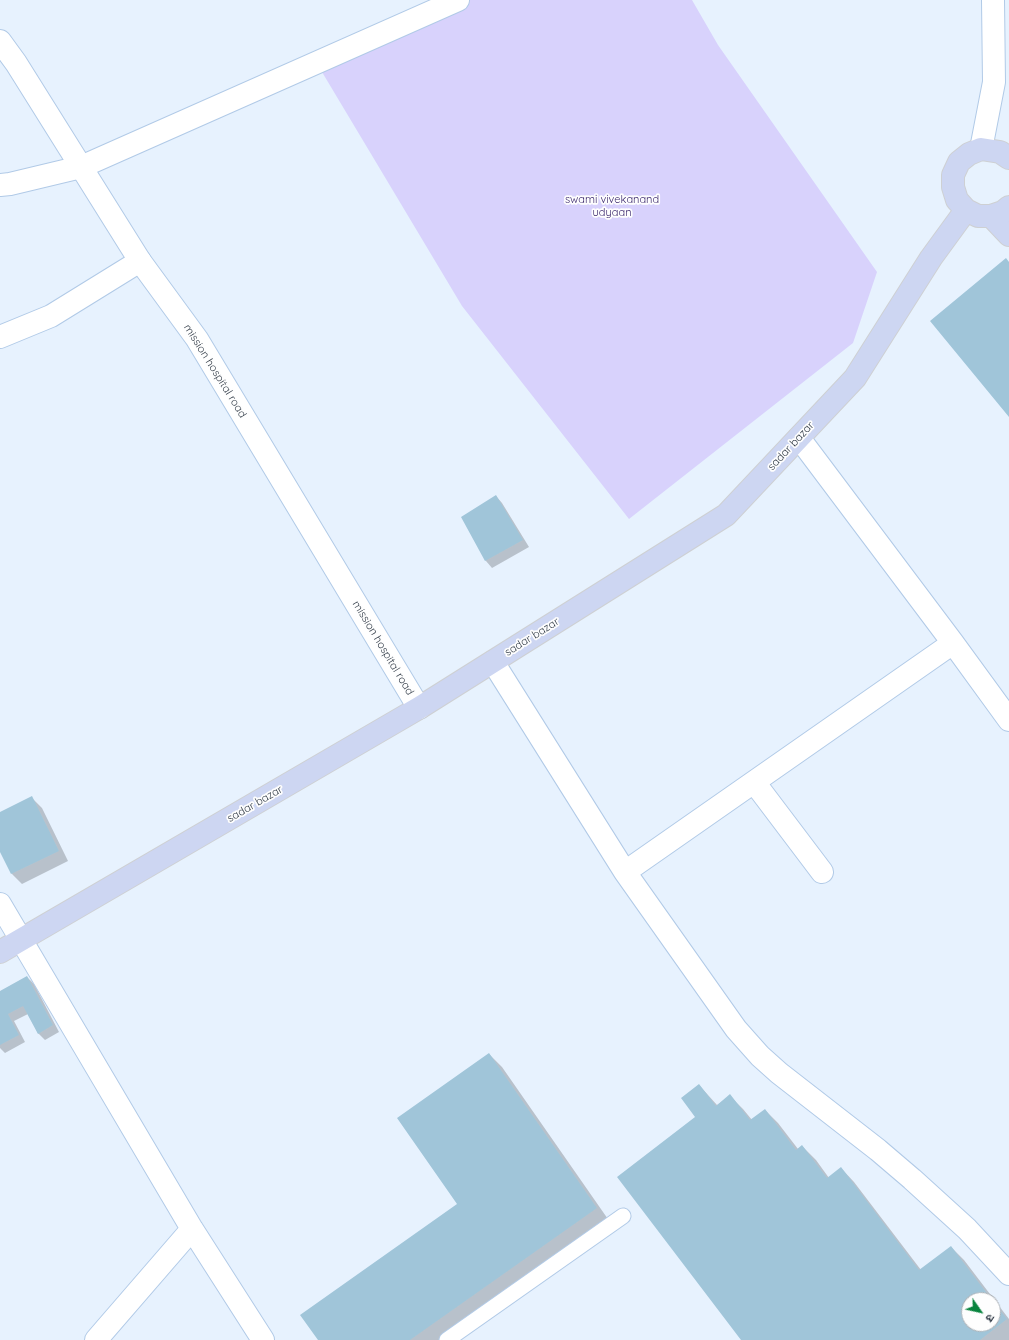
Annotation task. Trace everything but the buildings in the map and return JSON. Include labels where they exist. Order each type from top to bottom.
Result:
[{"type":"main road","points":[[1000,149],[969,154],[959,162],[953,174],[953,188],[957,200],[966,210],[978,216],[1000,211],[1009,235]]},
{"type":"main road","name":"sadar bazar","points":[[0,952],[419,708],[726,515],[855,378],[931,258],[966,210]]},
{"type":"street","points":[[0,185],[81,167],[458,0]]},
{"type":"street","points":[[993,0],[994,82],[1000,149]]},
{"type":"street","name":"mission hospital road","points":[[0,41],[16,63],[140,261],[197,339],[419,708]]},
{"type":"street","points":[[0,336],[51,316],[140,261]]},
{"type":"street","points":[[799,438],[1009,720]]},
{"type":"street","points":[[625,872],[953,643]]},
{"type":"street","points":[[493,662],[625,872],[736,1029],[760,1056],[779,1073],[878,1150],[912,1179],[967,1229],[1009,1274]]},
{"type":"street","points":[[754,782],[822,872]]},
{"type":"street","points":[[0,904],[192,1229],[263,1340]]},
{"type":"street","points":[[96,1340],[192,1229]]},
{"type":"lane","points":[[447,1340],[623,1216]]},
{"type":"green space","name":"swami vivekanand udyaan","points":[[439,0],[692,0],[718,45],[877,272],[853,343],[629,519],[462,306],[319,67]]}]
